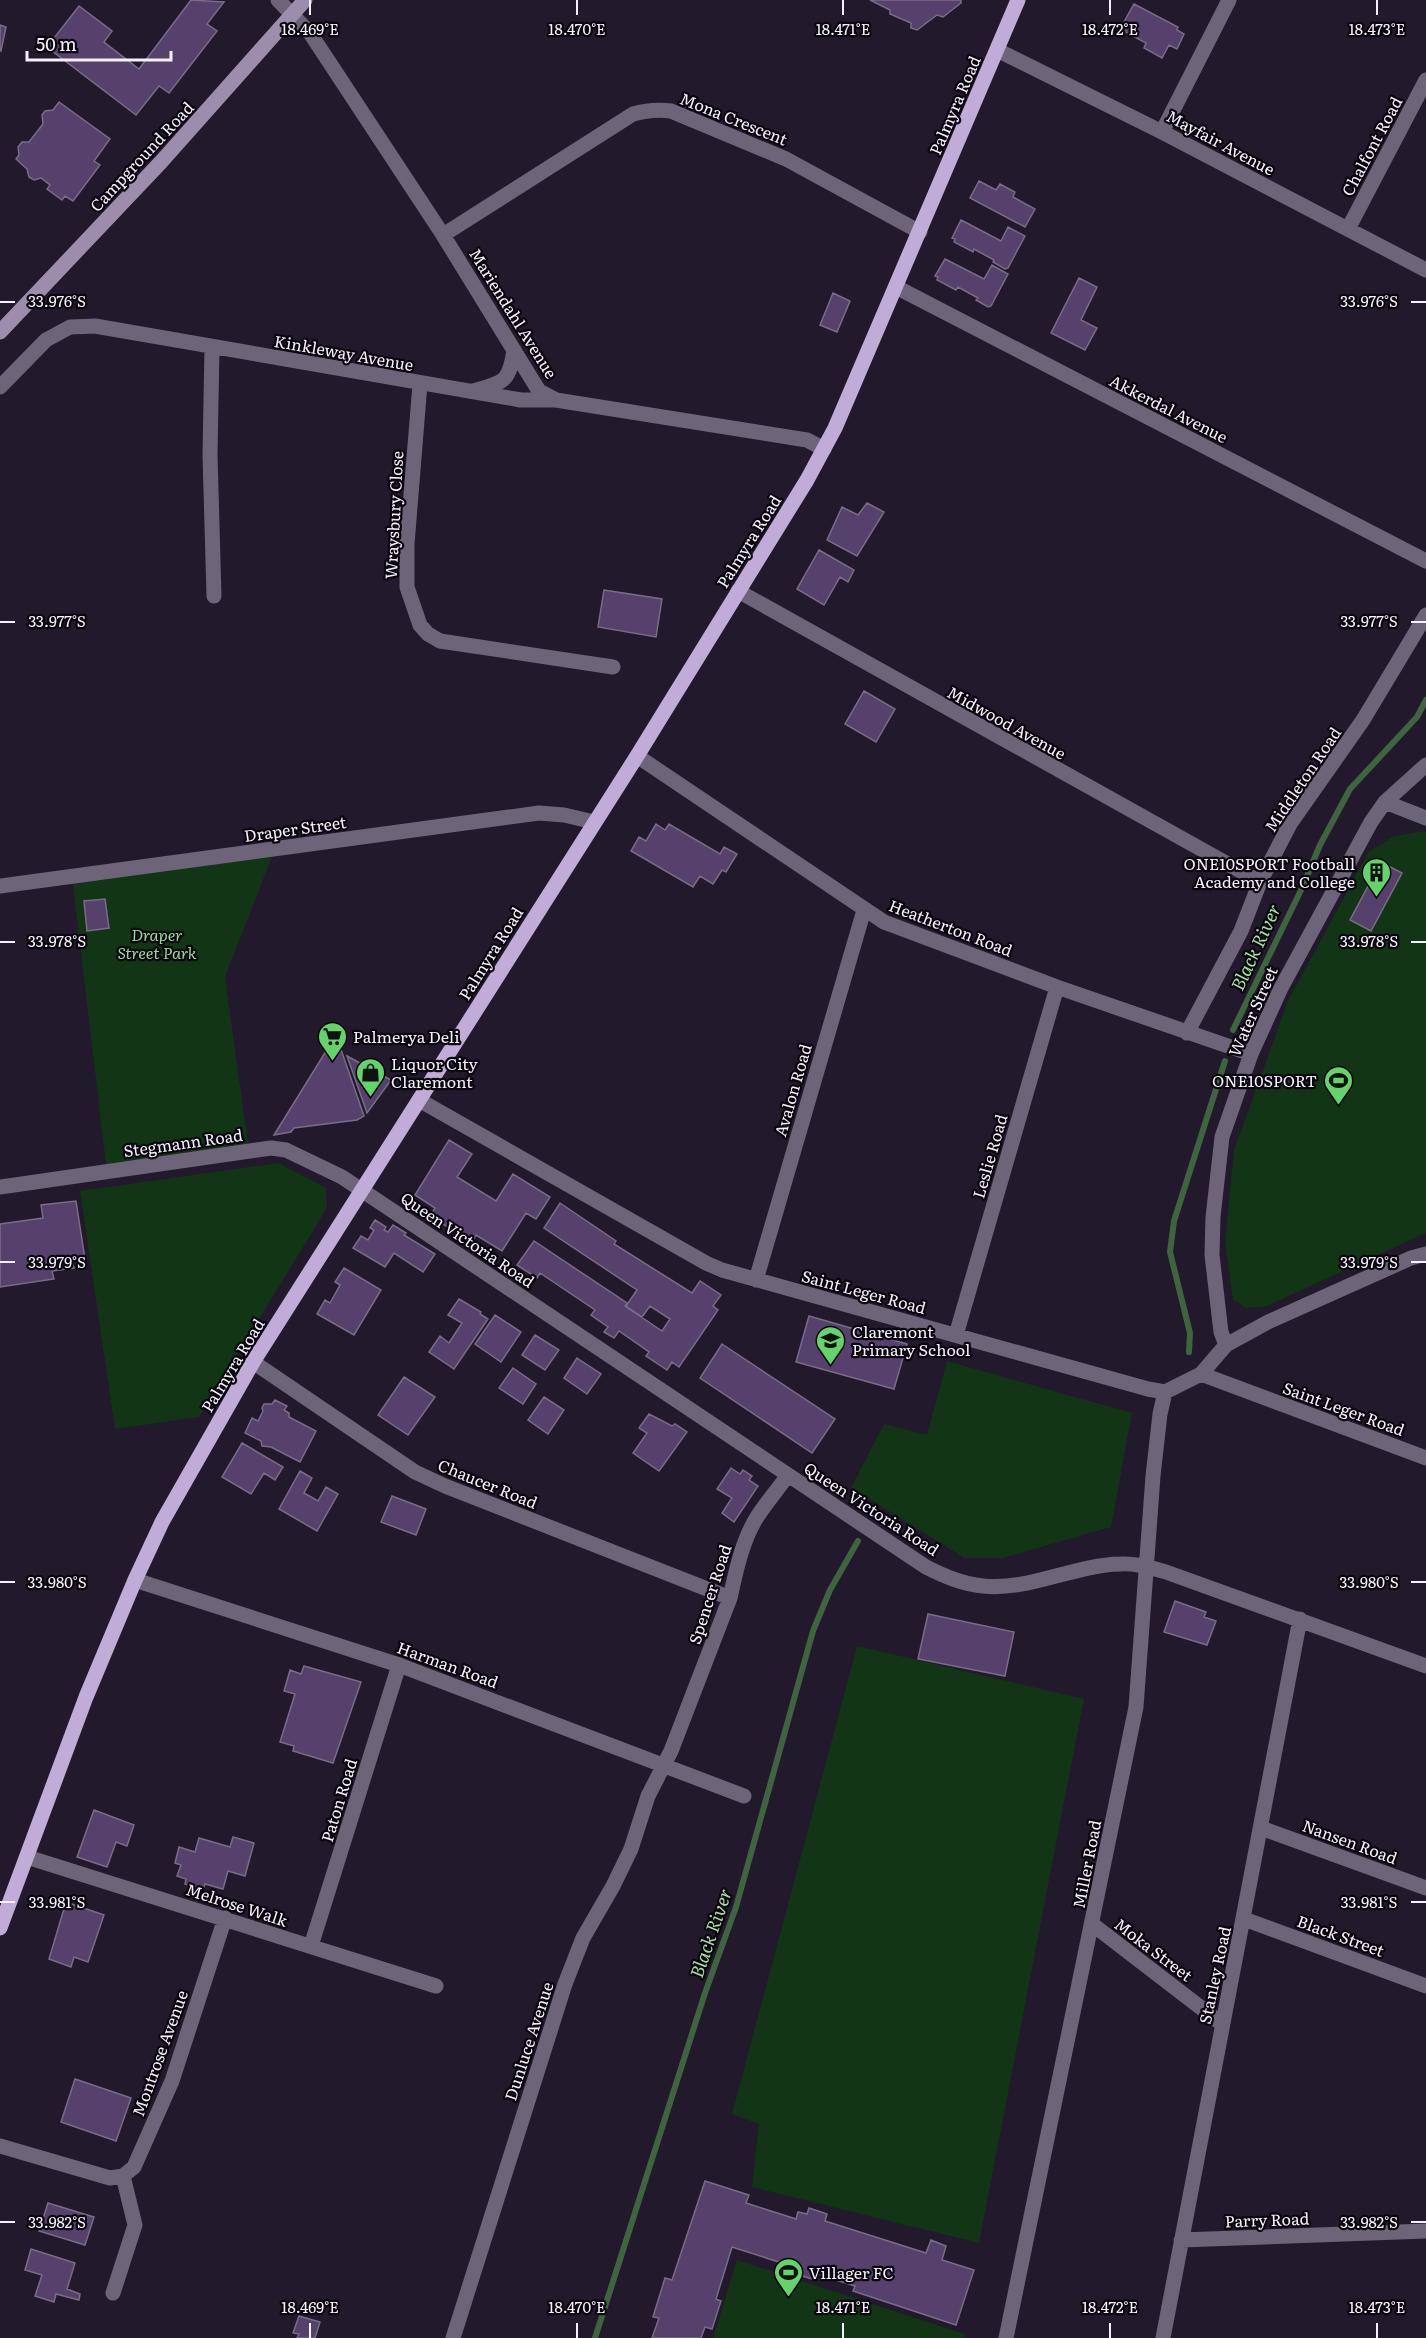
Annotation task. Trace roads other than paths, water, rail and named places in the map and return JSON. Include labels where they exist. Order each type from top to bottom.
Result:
[{"type":"main road","name":"Campground Road","points":[[0,332],[161,162],[305,0]]},
{"type":"main road","name":"Palmyra Road","points":[[0,1928],[86,1697],[162,1522],[253,1362],[637,756],[824,449],[920,232],[1017,0]]},
{"type":"street","name":"Mariendahl Avenue","points":[[278,0],[310,33],[443,235],[539,391],[556,400],[807,440],[824,449]]},
{"type":"street","points":[[1162,132],[1229,0]]},
{"type":"street","name":"Mayfair Avenue","points":[[997,50],[1162,132],[1426,270]]},
{"type":"street","name":"Chalfont Road","points":[[1348,230],[1426,80]]},
{"type":"street","name":"Mona Crescent","points":[[443,235],[633,114],[646,110],[671,111],[786,159],[920,232]]},
{"type":"street","name":"Akkerdal Avenue","points":[[896,287],[1426,561]]},
{"type":"street","name":"Kinkleway Avenue","points":[[0,387],[46,340],[69,327],[95,326],[420,384],[521,400],[556,400]]},
{"type":"street","points":[[212,347],[210,455],[214,596]]},
{"type":"street","name":"Kinkleway Avenue","points":[[471,392],[504,380],[511,371],[514,350]]},
{"type":"street","name":"Wraysbury Close","points":[[420,384],[407,544],[407,587],[420,625],[428,634],[440,641],[613,667]]},
{"type":"street","name":"Midwood Avenue","points":[[738,591],[1260,882]]},
{"type":"street","name":"Middleton Road","points":[[1187,1034],[1241,931],[1260,882],[1301,807],[1364,720],[1426,615]]},
{"type":"street","name":"Heatherton Road","points":[[637,756],[884,922],[1187,1034],[1251,1054]]},
{"type":"street","name":"Water Street","points":[[1226,1345],[1221,1332],[1212,1255],[1213,1218],[1222,1137],[1251,1054],[1281,988],[1371,822],[1385,802],[1426,765]]},
{"type":"street","points":[[1385,802],[1426,818]]},
{"type":"street","name":"Draper Street","points":[[0,886],[539,813],[564,814],[594,822]]},
{"type":"street","name":"Avalon Road","points":[[756,1280],[864,910]]},
{"type":"street","name":"Leslie Road","points":[[956,1335],[1057,987]]},
{"type":"street","name":"Saint Leger Road","points":[[419,1100],[706,1263],[756,1280],[1138,1387],[1165,1392]]},
{"type":"street","name":"Stegmann Road","points":[[0,1187],[271,1148],[286,1150],[316,1162],[362,1190]]},
{"type":"street","name":"Queen Victoria Road","points":[[362,1190],[926,1567],[953,1580],[1001,1587],[1113,1564],[1133,1564],[1300,1620],[1426,1666]]},
{"type":"street","points":[[1165,1392],[1201,1374],[1226,1345],[1277,1317],[1426,1254]]},
{"type":"street","name":"Chaucer Road","points":[[253,1362],[415,1472],[730,1598]]},
{"type":"street","name":"Saint Leger Road","points":[[1201,1374],[1426,1458]]},
{"type":"street","name":"Miller Road","points":[[1006,2338],[1136,1707],[1153,1476],[1160,1414],[1165,1392]]},
{"type":"street","name":"Spencer Road","points":[[663,1764],[671,1751],[730,1598],[748,1534],[756,1518],[788,1475]]},
{"type":"street","name":"Harman Road","points":[[135,1580],[399,1665],[744,1796]]},
{"type":"street","name":"Stanley Road","points":[[1163,2338],[1300,1620]]},
{"type":"street","name":"Paton Road","points":[[311,1946],[399,1665]]},
{"type":"street","name":"Dunluce Avenue","points":[[453,2338],[565,1984],[582,1938],[614,1886],[648,1796],[663,1764]]},
{"type":"street","name":"Nansen Road","points":[[1261,1828],[1426,1888]]},
{"type":"street","name":"Melrose Walk","points":[[27,1857],[436,1986]]},
{"type":"street","name":"Montrose Avenue","points":[[123,2176],[134,2167],[172,2081],[225,1918]]},
{"type":"street","name":"Black Street","points":[[1244,1919],[1426,1986]]},
{"type":"street","name":"Moka Street","points":[[1092,1924],[1222,2024]]},
{"type":"street","points":[[0,2146],[96,2176],[110,2178],[123,2176],[135,2225],[113,2293]]},
{"type":"street","name":"Parry Road","points":[[1181,2240],[1426,2231]]},
{"type":"waterway","name":"Black River","points":[[1233,1030],[1302,888],[1320,845],[1350,789],[1417,717],[1426,700]]},
{"type":"waterway","name":"Black River","points":[[1189,1352],[1190,1333],[1170,1252],[1174,1221],[1225,1061]]},
{"type":"waterway","name":"Black River","points":[[595,2338],[705,1993],[736,1907],[813,1631],[830,1590],[858,1541]]},
{"type":"place","name":"ONE10SPORT Football Academy and College","points":[[1376,898]]},
{"type":"place","name":"Palmerya Deli","points":[[332,1062]]},
{"type":"place","name":"Liquor City Claremont","points":[[370,1098]]},
{"type":"place","name":"ONE10SPORT","points":[[1338,1106]]},
{"type":"place","name":"Claremont Primary School","points":[[831,1366]]},
{"type":"place","name":"Villager FC","points":[[788,2298]]},
{"type":"park label","name":"Draper Street Park","points":[[157,943]]}]
